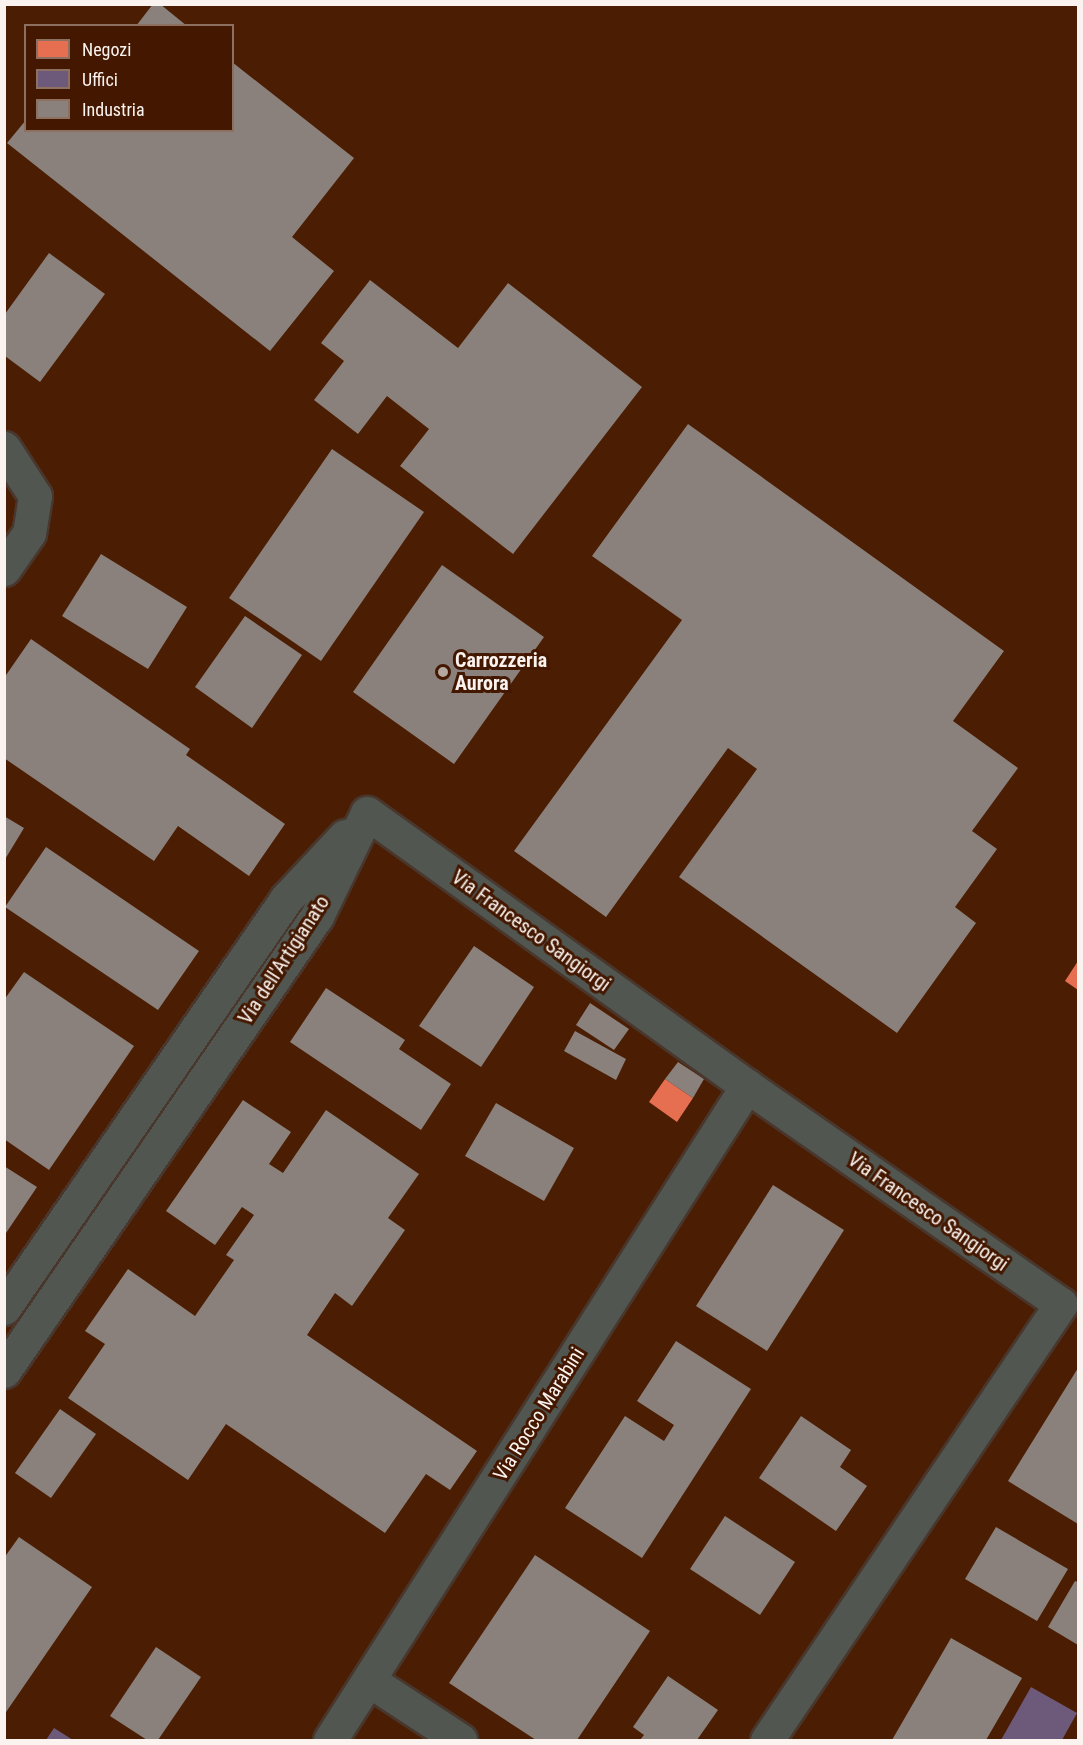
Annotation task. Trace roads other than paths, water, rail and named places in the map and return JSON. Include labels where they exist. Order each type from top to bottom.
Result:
[{"type":"street","points":[[4,448],[34,496],[29,533],[4,569]]},
{"type":"street","name":"Via Francesco Sangiorgi","points":[[367,813],[747,1086],[1061,1304],[767,1740]]},
{"type":"street","name":"Via dell'Artigianato","points":[[4,1308],[287,898],[367,813]]},
{"type":"street","name":"Via dell'Artigianato","points":[[4,1371],[317,916],[367,813]]},
{"type":"street","name":"Via Rocco Marabini","points":[[330,1740],[370,1681],[747,1086]]},
{"type":"street","points":[[370,1681],[460,1740]]},
{"type":"place","name":"Carrozzeria Aurora","points":[[443,672]]}]
